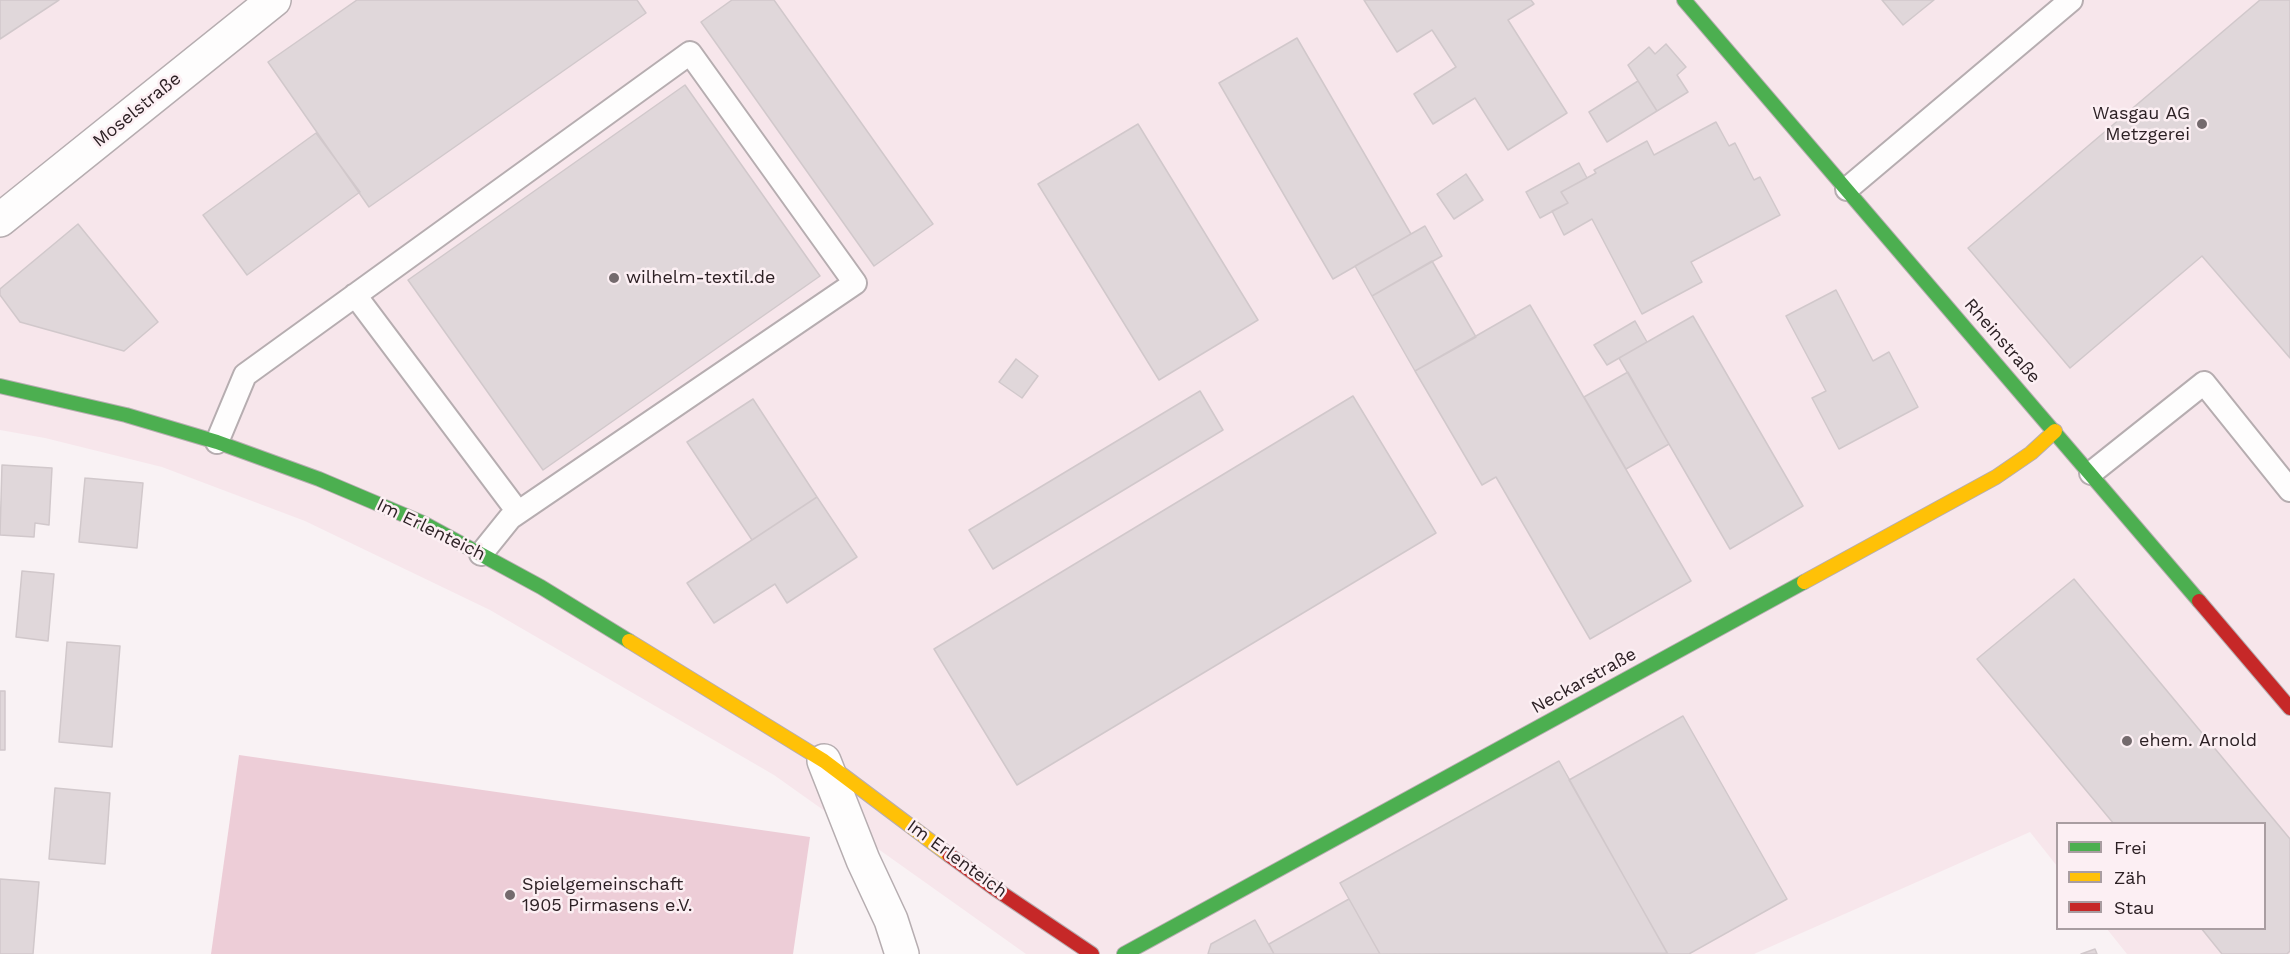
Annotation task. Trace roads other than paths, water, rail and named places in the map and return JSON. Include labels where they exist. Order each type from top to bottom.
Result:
[{"type":"street","name":"Moselstraße","points":[[0,220],[274,0]]},
{"type":"street","name":"Rheinstraße","points":[[1684,0],[2290,708]]},
{"type":"street","name":"Im Erlenteich","points":[[0,386],[126,415],[217,442],[319,479],[423,523],[541,587],[824,761],[994,888],[1092,954]]},
{"type":"street","name":"Neckarstraße","points":[[1124,954],[1996,477],[2031,453],[2055,431]]},
{"type":"street","points":[[824,761],[863,860],[891,920],[902,954]]},
{"type":"lane","points":[[1847,189],[2071,0]]},
{"type":"lane","points":[[217,442],[245,375],[690,53],[855,283],[518,512],[510,518],[481,554]]},
{"type":"lane","points":[[355,295],[518,512]]},
{"type":"lane","points":[[2091,473],[2204,383],[2290,490]]},
{"type":"place","name":"Wasgau AG Metzgerei","points":[[2202,124]]},
{"type":"place","name":"wilhelm-textil.de","points":[[614,278]]},
{"type":"place","name":"ehem. Arnold","points":[[2127,741]]},
{"type":"place","name":"Spielgemeinschaft 1905 Pirmasens e.V.","points":[[510,895]]}]
